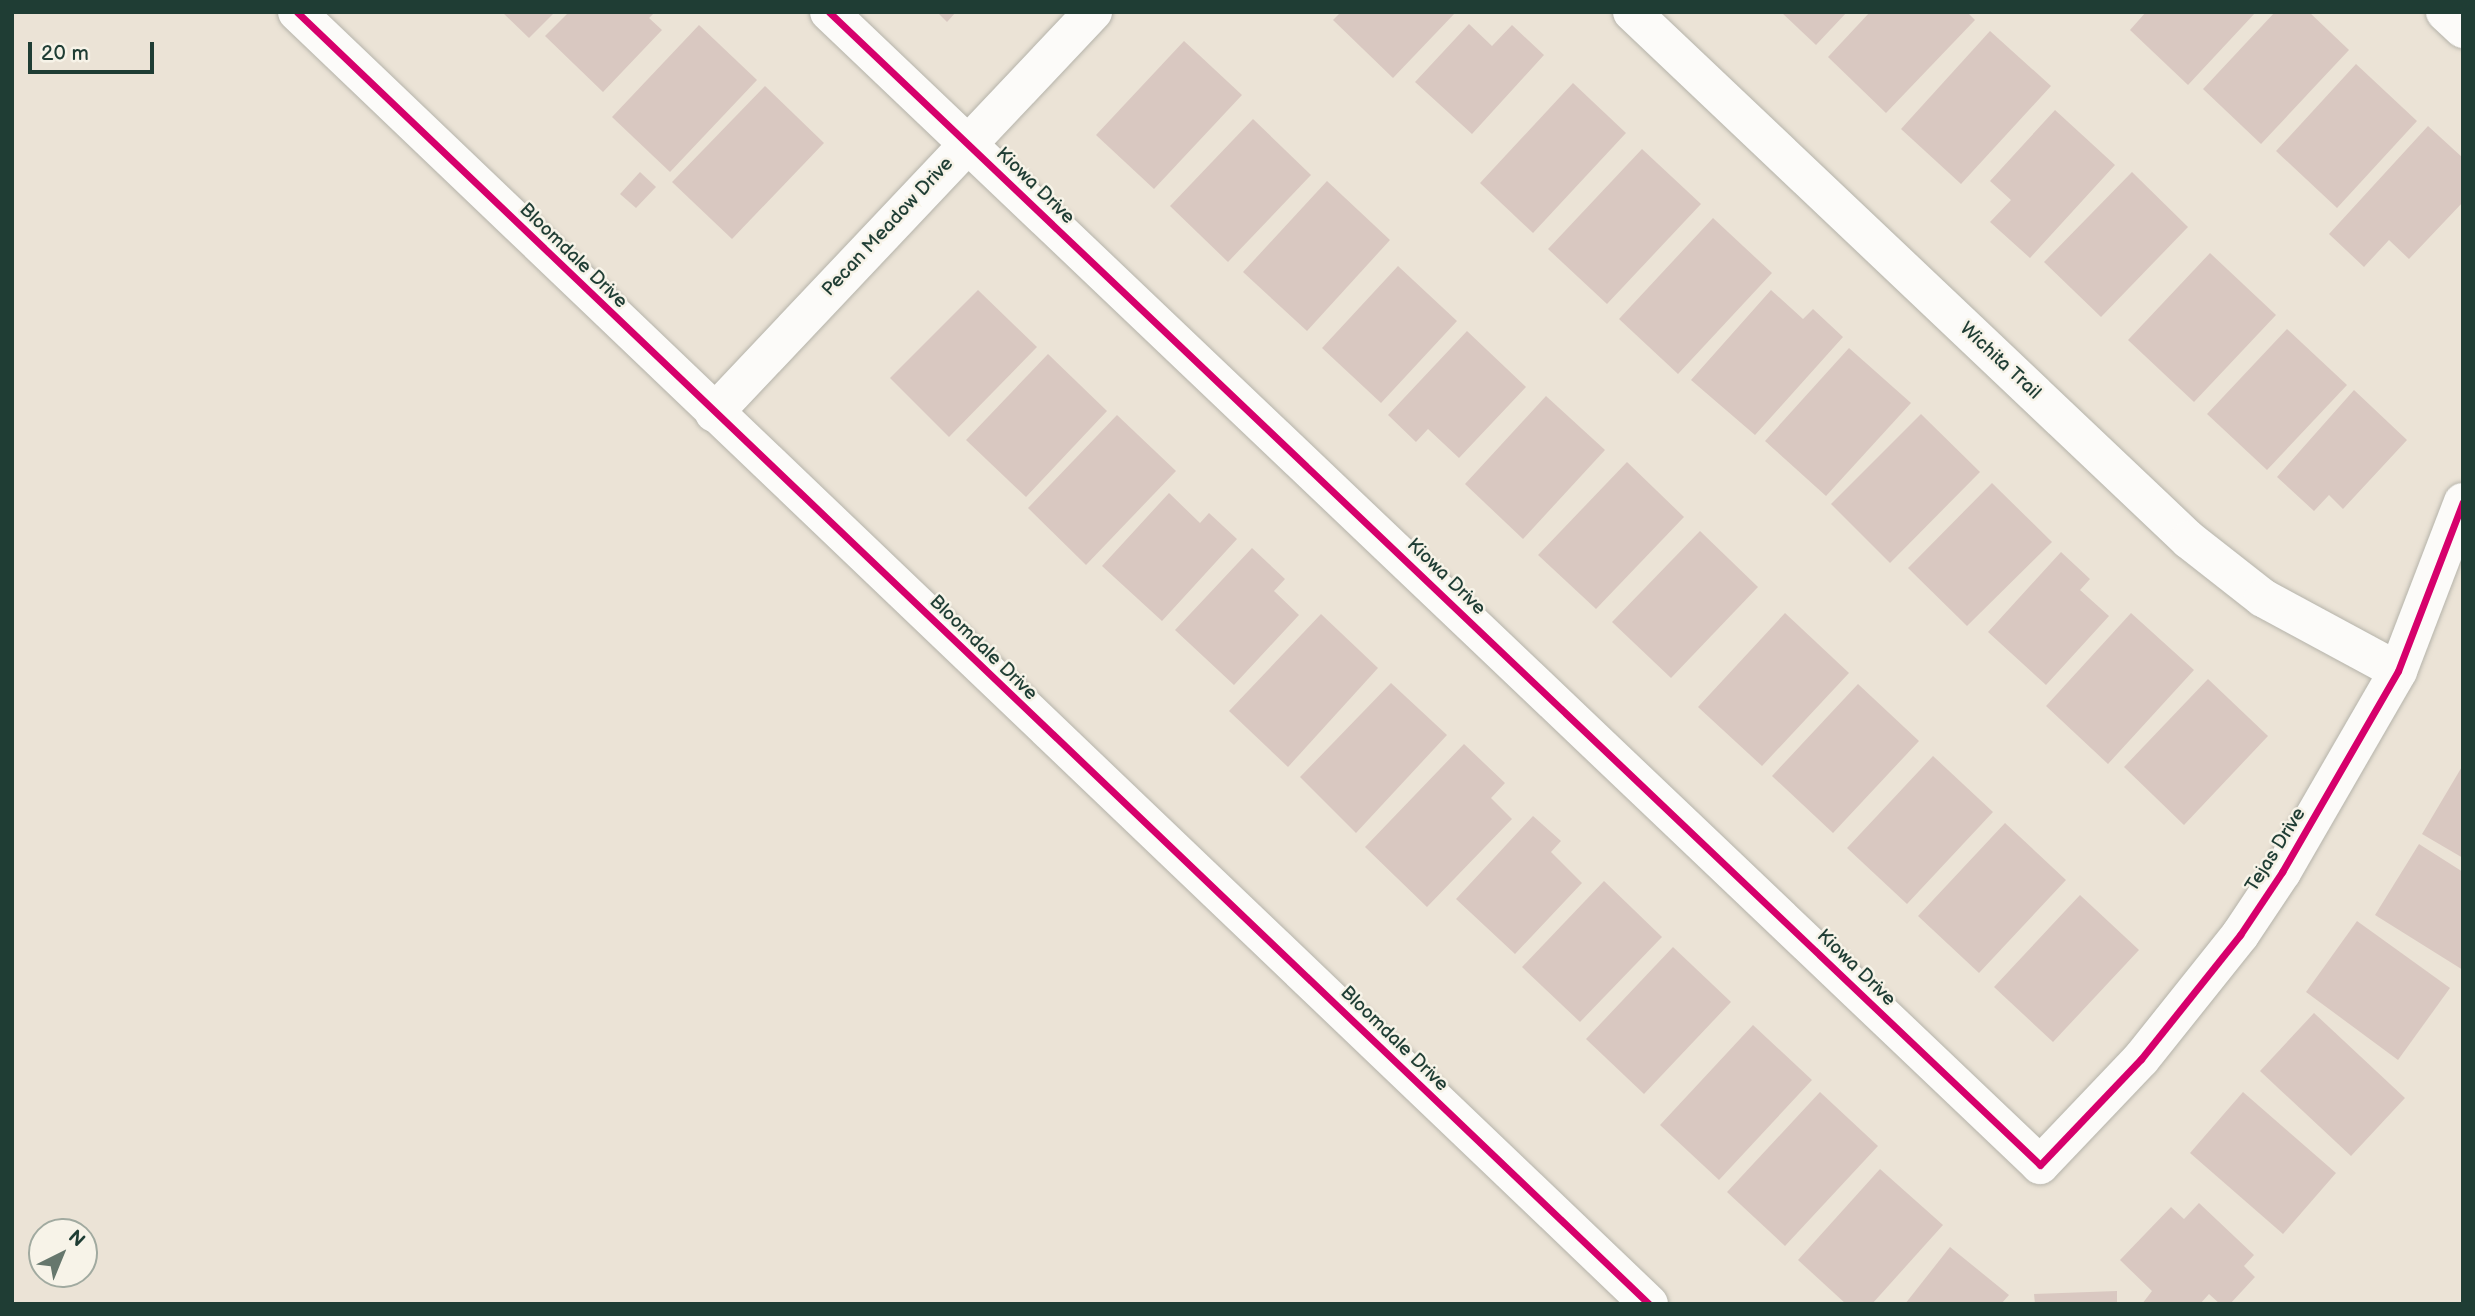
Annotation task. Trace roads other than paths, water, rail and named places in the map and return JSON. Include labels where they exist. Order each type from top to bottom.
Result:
[{"type":"street","name":"Bloomdale Drive","points":[[297,12],[1649,1304]]},
{"type":"street","name":"Kiowa Drive","points":[[829,12],[2040,1165]]},
{"type":"street","name":"Pecan Meadow Drive","points":[[714,413],[967,142],[1093,12]]},
{"type":"street","name":"Wichita Trail","points":[[1632,12],[2189,540],[2263,598],[2398,671]]},
{"type":"street","points":[[2445,12],[2463,29]]},
{"type":"street","name":"Tejas Drive","points":[[2040,1165],[2141,1059],[2240,935],[2283,872],[2398,671],[2463,502]]}]
